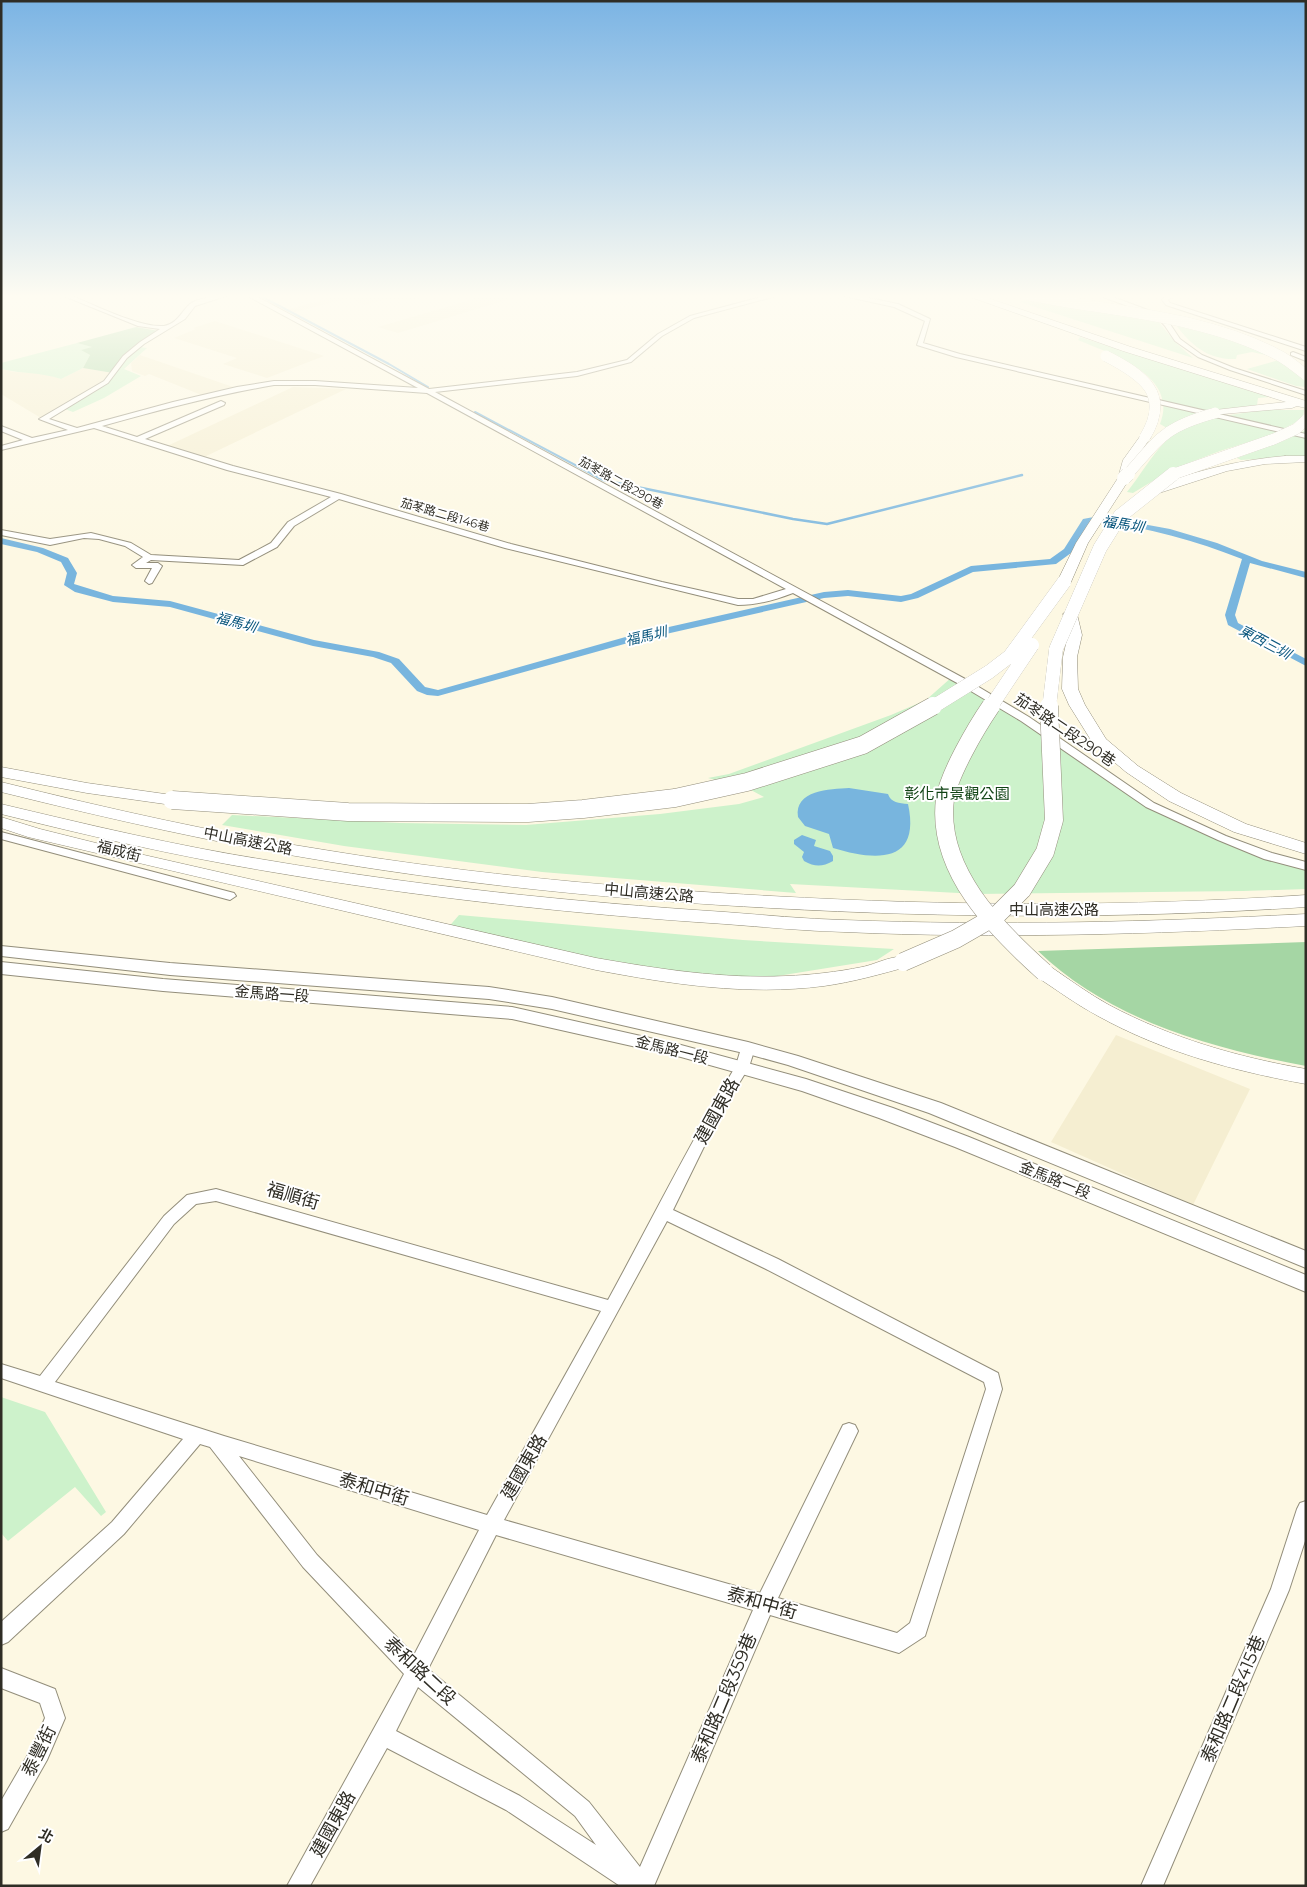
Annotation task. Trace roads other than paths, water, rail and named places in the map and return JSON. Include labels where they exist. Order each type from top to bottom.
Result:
[{"type":"highway","points":[[1124,478],[1129,460],[1154,420],[1157,405],[1156,394],[1147,382]]},
{"type":"highway","points":[[1233,382],[1306,405]]},
{"type":"highway","points":[[1258,382],[1306,397]]},
{"type":"highway","points":[[1306,405],[1245,409],[1192,419],[1159,438],[1114,491],[1082,543],[1033,643],[964,749],[945,800],[945,826],[954,856],[967,886],[995,926],[1044,972],[1108,1013],[1155,1035],[1210,1056],[1306,1077]]},
{"type":"highway","points":[[1,822],[34,833],[144,860],[577,960],[654,975],[711,983],[796,983],[849,976],[903,962],[956,940],[996,916],[1012,902],[1040,864],[1054,820],[1049,702],[1052,667],[1056,648],[1100,548],[1120,516],[1174,474],[1201,462],[1274,439],[1296,429],[1306,420]]},
{"type":"highway","points":[[1150,492],[1193,475],[1237,464],[1267,460],[1306,459]]},
{"type":"highway","points":[[1,772],[87,788],[172,800],[348,812],[528,813],[584,809],[675,798],[747,782],[863,745],[911,720],[989,672],[1010,656],[1064,582]]},
{"type":"highway","points":[[1070,614],[1076,634],[1070,657],[1070,689],[1077,705],[1100,742],[1132,769],[1175,797],[1240,828],[1306,847]]},
{"type":"highway","name":"中山高速公路","points":[[1,786],[154,822],[271,846],[377,863],[536,884],[733,900],[945,910],[1135,910],[1306,901]]},
{"type":"highway","name":"中山高速公路","points":[[1,809],[189,851],[305,873],[415,889],[604,910],[860,927],[1188,926],[1306,920]]},
{"type":"main road","name":"金馬路一段","points":[[1,950],[170,969],[489,992],[552,1003],[748,1048],[792,1060],[935,1108],[1306,1260]]},
{"type":"main road","name":"金馬路一段","points":[[1,968],[163,986],[512,1013],[681,1052],[742,1067],[806,1086],[962,1142],[1306,1284]]},
{"type":"street","points":[[76,430],[43,419],[106,382]]},
{"type":"street","name":"茄苳路二段290巷","points":[[410,382],[963,682],[1025,719],[1150,805],[1222,838],[1268,856],[1306,866]]},
{"type":"street","points":[[1,448],[236,389],[274,383],[315,383],[426,391],[520,382]]},
{"type":"street","points":[[1071,382],[1306,436]]},
{"type":"street","points":[[1272,382],[1306,393]]},
{"type":"street","points":[[137,440],[221,403]]},
{"type":"street","name":"茄苳路二段146巷","points":[[94,426],[273,481],[338,496],[508,546],[738,602],[752,602],[775,597],[792,590]]},
{"type":"street","points":[[1,428],[32,441]]},
{"type":"street","points":[[1,532],[50,542],[66,541],[76,536],[96,536],[135,546],[148,557],[240,563],[274,545],[291,524],[338,496]]},
{"type":"street","points":[[148,557],[136,565],[158,566],[149,581]]},
{"type":"street","points":[[1144,770],[1183,798],[1227,818],[1306,847]]},
{"type":"street","name":"福成街","points":[[1,835],[230,896]]},
{"type":"street","name":"建國東路","points":[[298,1886],[383,1735],[491,1525],[613,1308],[664,1213],[713,1115],[742,1067],[748,1048]]},
{"type":"street","name":"福順街","points":[[43,1385],[169,1220],[192,1199],[216,1195],[613,1308]]},
{"type":"street","name":"泰和中街","points":[[1,1371],[196,1436],[215,1440],[491,1525],[899,1643],[918,1629],[994,1390],[992,1378],[772,1264],[664,1213]]},
{"type":"street","name":"泰和路二段359巷","points":[[641,1886],[765,1604],[849,1431]]},
{"type":"street","points":[[1,1635],[118,1528],[196,1436]]},
{"type":"street","name":"泰和路二段","points":[[215,1440],[310,1561],[415,1671],[582,1808],[641,1886]]},
{"type":"street","name":"泰和路二段415巷","points":[[1152,1886],[1280,1590],[1306,1509]]},
{"type":"street","name":"泰豐街","points":[[1,1678],[48,1696],[55,1718],[40,1753],[1,1822]]},
{"type":"street","points":[[383,1735],[513,1803],[641,1886]]},
{"type":"water","points":[[849,788],[888,794],[893,801],[908,804],[910,824],[908,838],[901,848],[879,856],[833,848],[829,834],[805,826],[798,817],[798,808],[807,796],[823,790]]},
{"type":"water","points":[[802,835],[816,840],[814,846],[830,851],[833,861],[819,866],[804,861],[802,857],[804,852],[794,844],[794,840]]},
{"type":"waterway","points":[[420,382],[428,387]]},
{"type":"waterway","points":[[475,412],[594,475]]},
{"type":"waterway","points":[[592,474],[603,480],[793,519],[827,524],[1022,475]]},
{"type":"waterway","name":"福馬圳","points":[[1,541],[40,550],[65,560],[72,573],[69,585],[79,590],[113,599],[170,604],[313,643],[375,654],[395,661],[421,689],[427,692],[438,693],[633,638],[824,595],[848,593],[901,599],[914,596],[971,569],[1053,562],[1068,551],[1086,521],[1099,519],[1118,521],[1167,531],[1214,545],[1247,558]]},
{"type":"waterway","name":"福馬圳","points":[[1247,558],[1306,575]]},
{"type":"waterway","name":"東西三圳","points":[[1247,558],[1230,615],[1233,625],[1306,663]]},
{"type":"park label","name":"彰化市景觀公園","points":[[957,794]]}]
